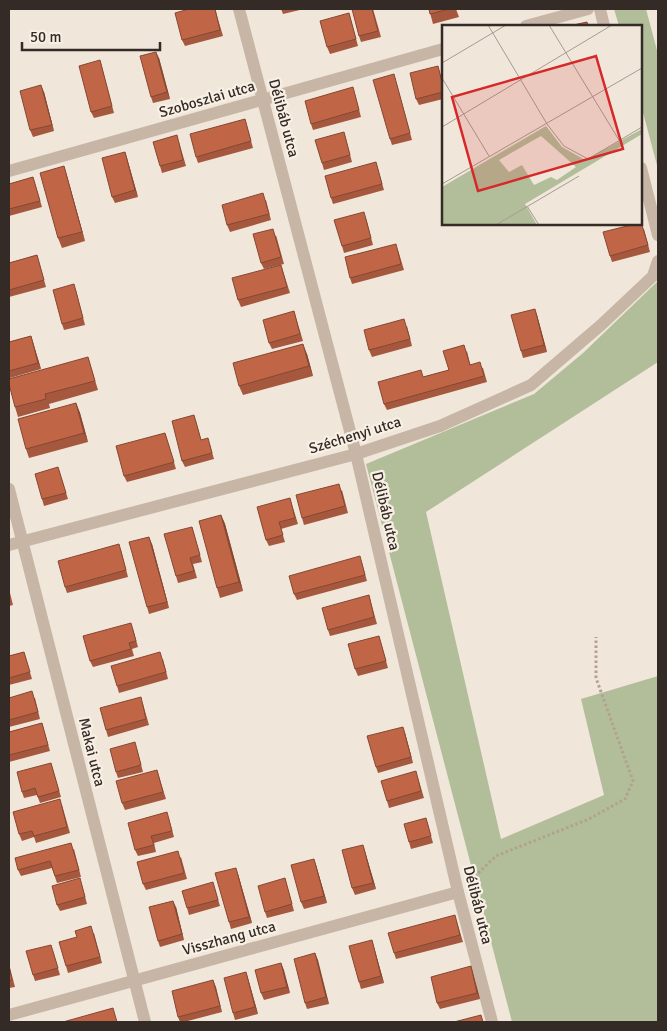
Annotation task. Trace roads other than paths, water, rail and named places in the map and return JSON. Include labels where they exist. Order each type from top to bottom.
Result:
[{"type":"street","name":"Délibáb utca","points":[[239,9],[356,454],[458,892],[492,1022]]},
{"type":"street","points":[[530,25],[588,9]]},
{"type":"street","points":[[600,9],[604,25]]},
{"type":"street","name":"Szoboszlai utca","points":[[9,171],[442,50]]},
{"type":"street","points":[[642,172],[658,235]]},
{"type":"street","name":"Széchenyi utca","points":[[9,545],[356,454],[440,426],[531,385],[601,325],[653,276],[658,261]]},
{"type":"street","name":"Makai utca","points":[[9,489],[145,1022]]},
{"type":"street","name":"Visszhang utca","points":[[9,1015],[458,892]]}]
